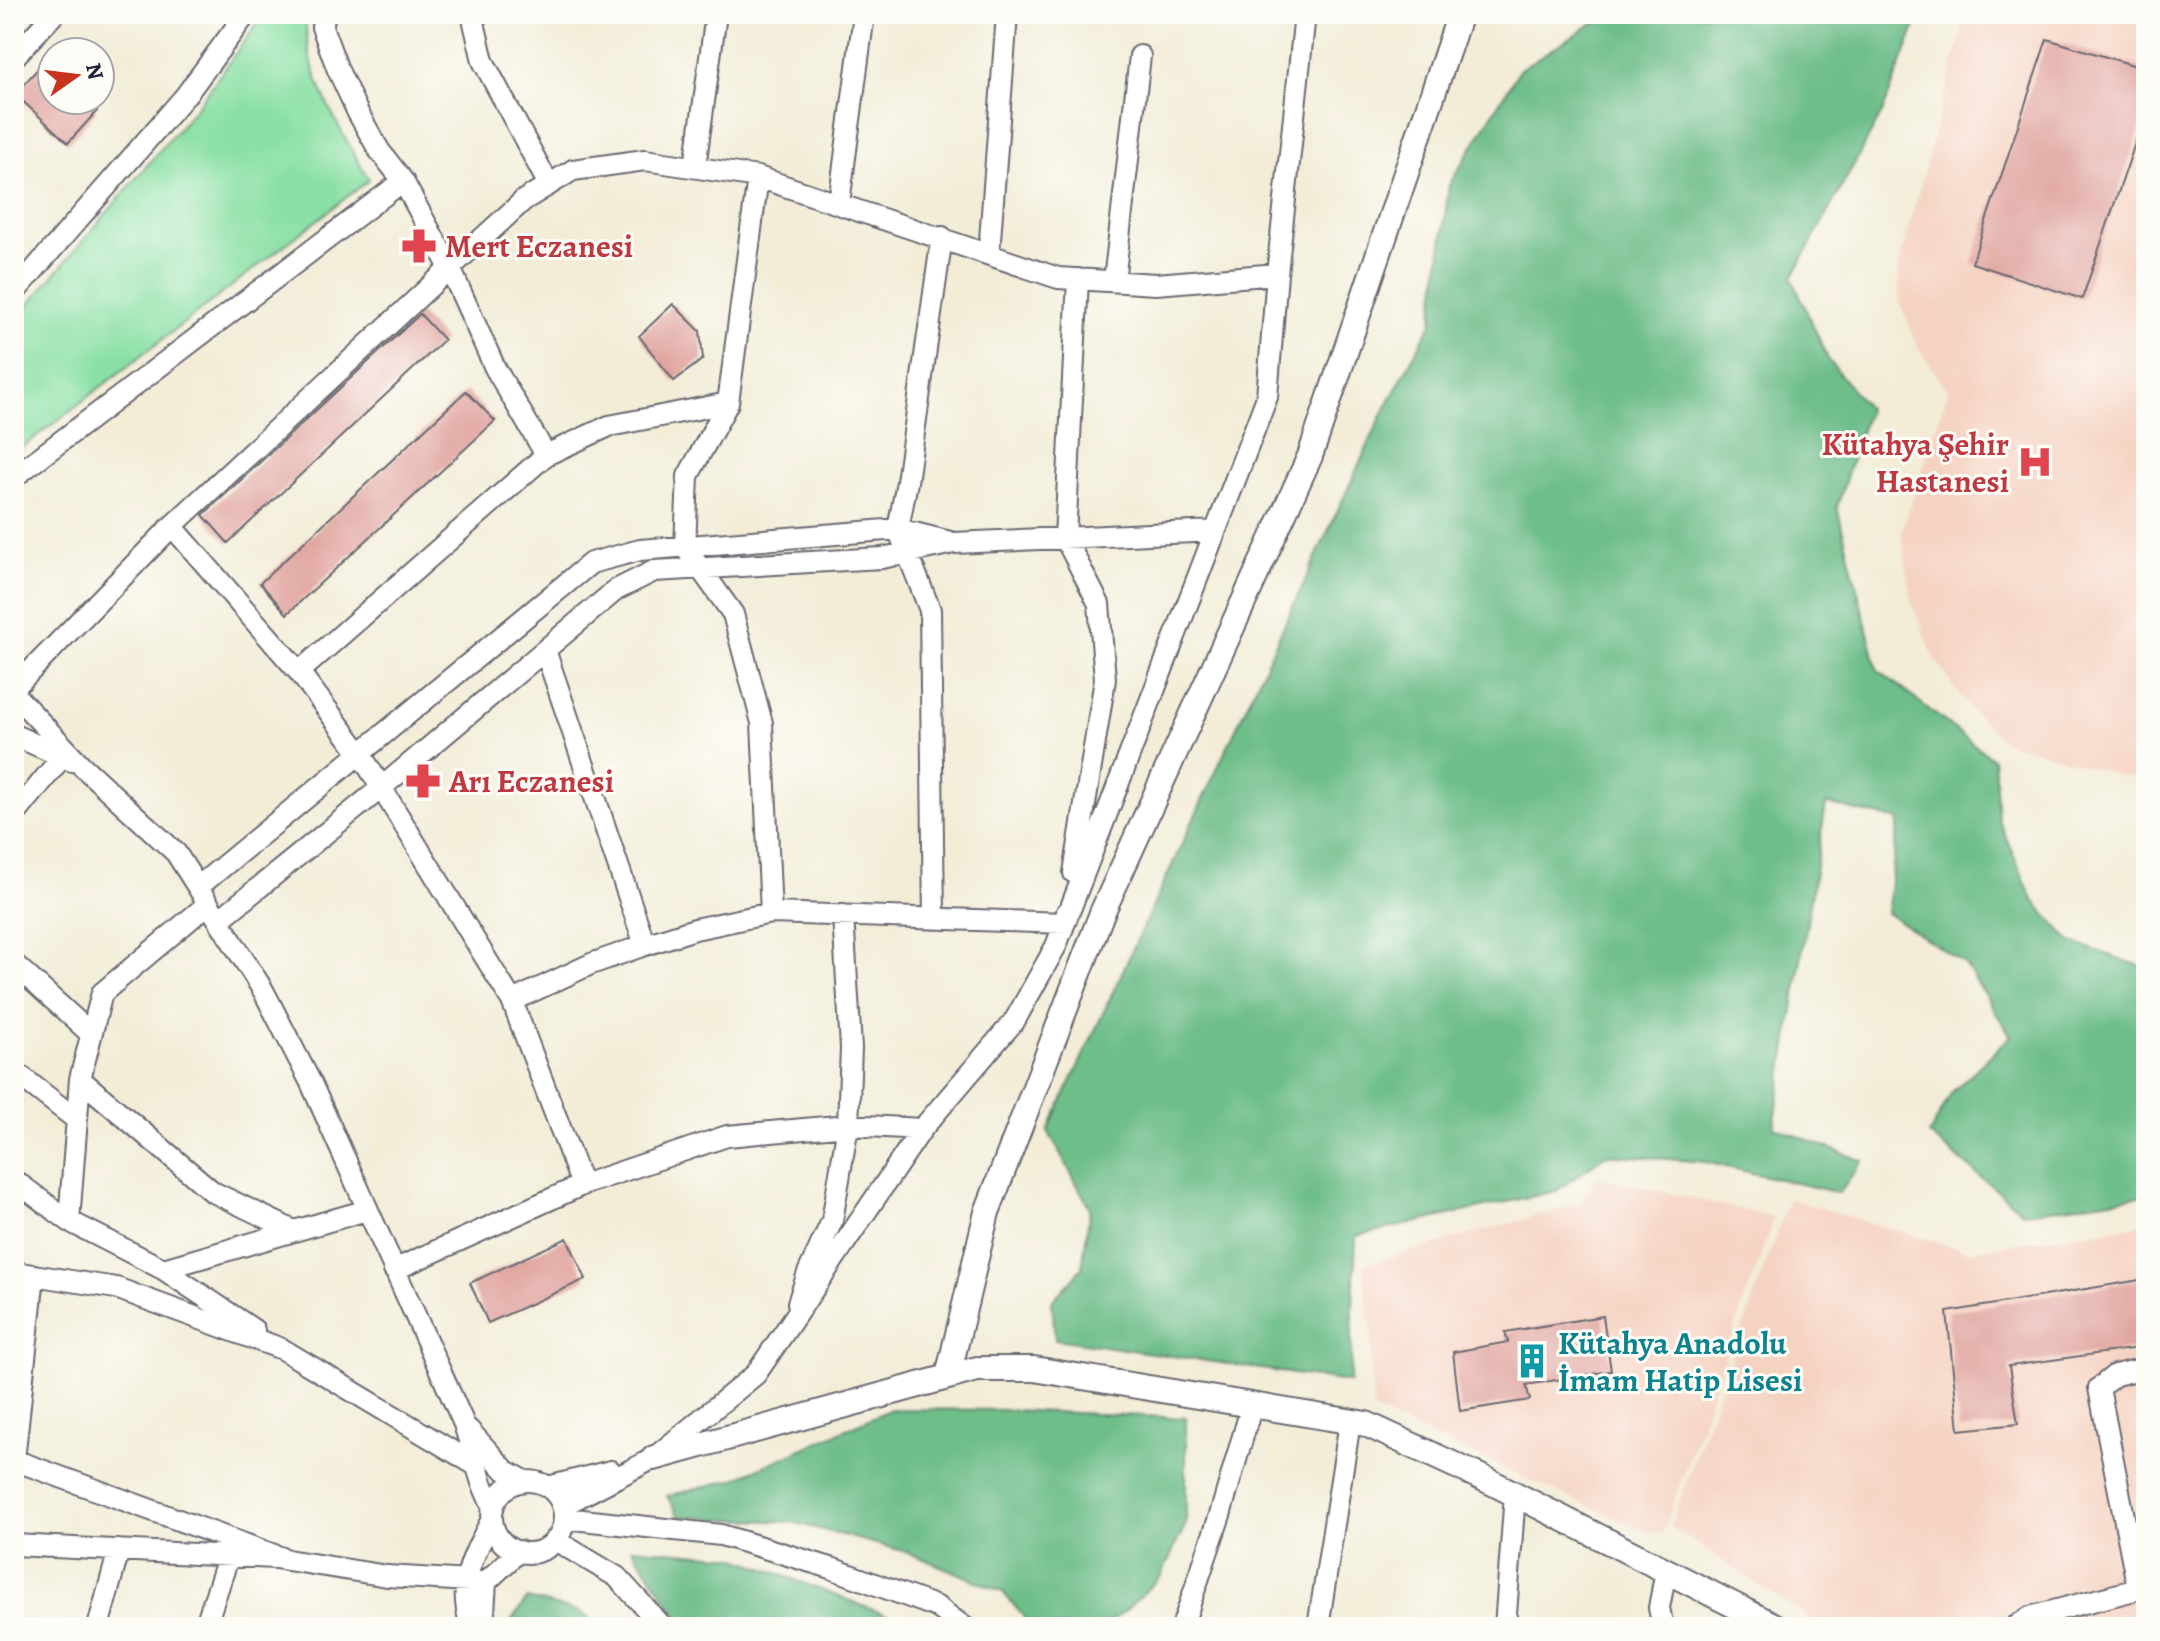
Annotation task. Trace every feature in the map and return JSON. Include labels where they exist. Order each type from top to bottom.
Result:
[{"type":"street","points":[[14,57],[54,14]]},
{"type":"street","points":[[14,293],[186,95],[246,14]]},
{"type":"street","points":[[325,14],[322,27],[338,70],[379,150],[403,181],[450,268],[495,368],[546,455]]},
{"type":"street","points":[[472,14],[483,61],[549,185]]},
{"type":"street","points":[[695,167],[716,14]]},
{"type":"street","points":[[839,203],[864,14]]},
{"type":"street","points":[[989,253],[1007,14]]},
{"type":"street","points":[[1277,274],[1156,284],[1058,278],[758,177],[645,160],[573,170],[524,200],[172,526],[14,691],[82,766],[176,853],[263,990],[311,1083],[464,1424],[500,1540],[519,1551],[539,1551],[555,1540],[563,1512],[654,1458],[756,1374],[922,1129],[1015,1020],[1056,946],[1267,397],[1305,14]]},
{"type":"street","points":[[948,1376],[987,1212],[1102,913],[1310,456],[1460,14]]},
{"type":"street","points":[[1114,281],[1140,56]]},
{"type":"street","points":[[758,177],[728,403],[688,476],[685,547],[733,614],[762,723],[771,913]]},
{"type":"street","points":[[14,477],[403,181]]},
{"type":"street","points":[[934,919],[930,610],[898,529],[942,237]]},
{"type":"street","points":[[1065,923],[1105,679],[1099,604],[1065,538],[1078,279]]},
{"type":"street","points":[[299,672],[546,455],[609,426],[728,403]]},
{"type":"street","points":[[172,526],[299,672],[360,753],[512,1001],[582,1185]]},
{"type":"street","points":[[69,1221],[80,1079],[102,993],[208,904],[360,753],[591,563],[640,550],[898,529],[954,543]]},
{"type":"street","points":[[208,904],[381,788],[616,590],[654,571],[882,558],[954,543],[1215,531]]},
{"type":"street","points":[[545,650],[645,945]]},
{"type":"street","points":[[14,735],[82,766]]},
{"type":"street","points":[[14,816],[62,757]]},
{"type":"street","points":[[512,1001],[591,964],[645,945],[695,929],[771,913],[1065,923]]},
{"type":"street","points":[[791,1325],[808,1273],[832,1221],[848,1125],[851,1048],[843,915]]},
{"type":"street","points":[[14,964],[90,1033]]},
{"type":"street","points":[[14,1071],[77,1120]]},
{"type":"street","points":[[80,1079],[213,1192],[294,1231]]},
{"type":"street","points":[[394,1270],[582,1185],[727,1136],[848,1125],[922,1129]]},
{"type":"street","points":[[14,1180],[69,1221],[163,1269],[282,1349],[477,1466]]},
{"type":"street","points":[[163,1269],[367,1210]]},
{"type":"street","points":[[282,1349],[116,1288],[24,1274],[14,1460],[288,1560]]},
{"type":"street","points":[[2015,1627],[2030,1617],[2142,1588],[2137,1541],[2099,1388],[2115,1375],[2146,1368]]},
{"type":"street","points":[[464,1424],[505,1470],[525,1481],[548,1487],[948,1376],[977,1369],[1034,1369],[1366,1424],[1515,1494],[1777,1627]]},
{"type":"street","points":[[1182,1627],[1220,1515],[1252,1405]]},
{"type":"street","points":[[1318,1627],[1350,1422]]},
{"type":"street","points":[[471,1627],[467,1615],[467,1568],[505,1489],[525,1481]]},
{"type":"street","points":[[548,1487],[563,1512]]},
{"type":"street","points":[[1505,1627],[1515,1494]]},
{"type":"street","points":[[563,1512],[721,1535],[831,1568],[937,1607],[964,1627]]},
{"type":"street","points":[[555,1540],[617,1577],[663,1627]]},
{"type":"street","points":[[14,1545],[229,1555],[288,1560],[387,1576],[486,1582]]},
{"type":"street","points":[[98,1627],[119,1550]]},
{"type":"street","points":[[483,1627],[486,1582],[519,1551]]},
{"type":"street","points":[[205,1627],[229,1555]]},
{"type":"street","points":[[1663,1627],[1659,1608],[1666,1570]]},
{"type":"shaded area","name":"Kütahya Şehir Hastanesi","points":[[1967,14],[2146,14],[2146,780],[2121,776],[2003,741],[1970,709],[1935,660],[1912,603],[1901,533],[1948,391],[1918,348],[1900,303],[1898,266]]},
{"type":"shaded area","points":[[1597,1177],[1774,1217],[1663,1533],[1646,1532],[1373,1410],[1371,1332],[1363,1265],[1580,1203]]},
{"type":"shaded area","points":[[1789,1199],[1968,1251],[2146,1224],[2146,1627],[1823,1627],[1670,1526]]},
{"type":"green space","points":[[264,14],[306,14],[307,36],[317,80],[369,180],[14,454],[14,322],[196,108]]},
{"type":"green space","points":[[1608,14],[1920,14],[1883,111],[1792,278],[1828,359],[1868,409],[1837,507],[1877,669],[1994,760],[1998,819],[2033,900],[2071,942],[2146,968],[2146,1195],[2024,1213],[1929,1134],[1952,1092],[2011,1036],[1965,964],[1887,913],[1899,820],[1826,804],[1774,1127],[1863,1161],[1839,1193],[1705,1162],[1607,1154],[1556,1191],[1356,1236],[1350,1382],[1055,1339],[1052,1301],[1082,1268],[1090,1208],[1048,1131],[1386,407],[1432,323],[1449,185],[1520,69]]},
{"type":"green space","points":[[891,1409],[1011,1410],[1186,1418],[1186,1524],[1161,1576],[1126,1610],[1103,1627],[1032,1627],[1003,1592],[907,1552],[792,1522],[679,1517],[667,1496],[735,1479]]},
{"type":"green space","points":[[632,1548],[735,1557],[918,1627],[685,1627]]},
{"type":"green space","points":[[527,1599],[580,1612],[603,1627],[507,1627]]},
{"type":"building","points":[[2047,39],[2146,69],[2146,111],[2082,299],[1972,263]]},
{"type":"building","points":[[36,71],[36,113],[15,94]]},
{"type":"building","points":[[39,116],[92,116],[68,143]]},
{"type":"building","points":[[673,304],[700,331],[703,359],[674,381],[639,336]]},
{"type":"building","points":[[420,314],[444,340],[228,543],[203,515]]},
{"type":"building","points":[[466,391],[495,421],[287,614],[260,583]]},
{"type":"building","points":[[567,1238],[586,1279],[488,1323],[470,1283]]},
{"type":"building","points":[[2146,1279],[2146,1347],[2009,1366],[2018,1424],[1959,1430],[1947,1312]]},
{"type":"building","name":"Kütahya Anadolu İmam Hatip Lisesi","points":[[1603,1316],[1611,1371],[1526,1385],[1530,1400],[1460,1411],[1453,1352],[1508,1342],[1505,1332]]},
{"type":"place","name":"Mert Eczanesi","points":[[419,246]]},
{"type":"place","name":"Kütahya Şehir Hastanesi","points":[[2035,462]]},
{"type":"place","name":"Arı Eczanesi","points":[[423,781]]},
{"type":"place","name":"Kütahya Anadolu İmam Hatip Lisesi","points":[[1532,1361]]}]
